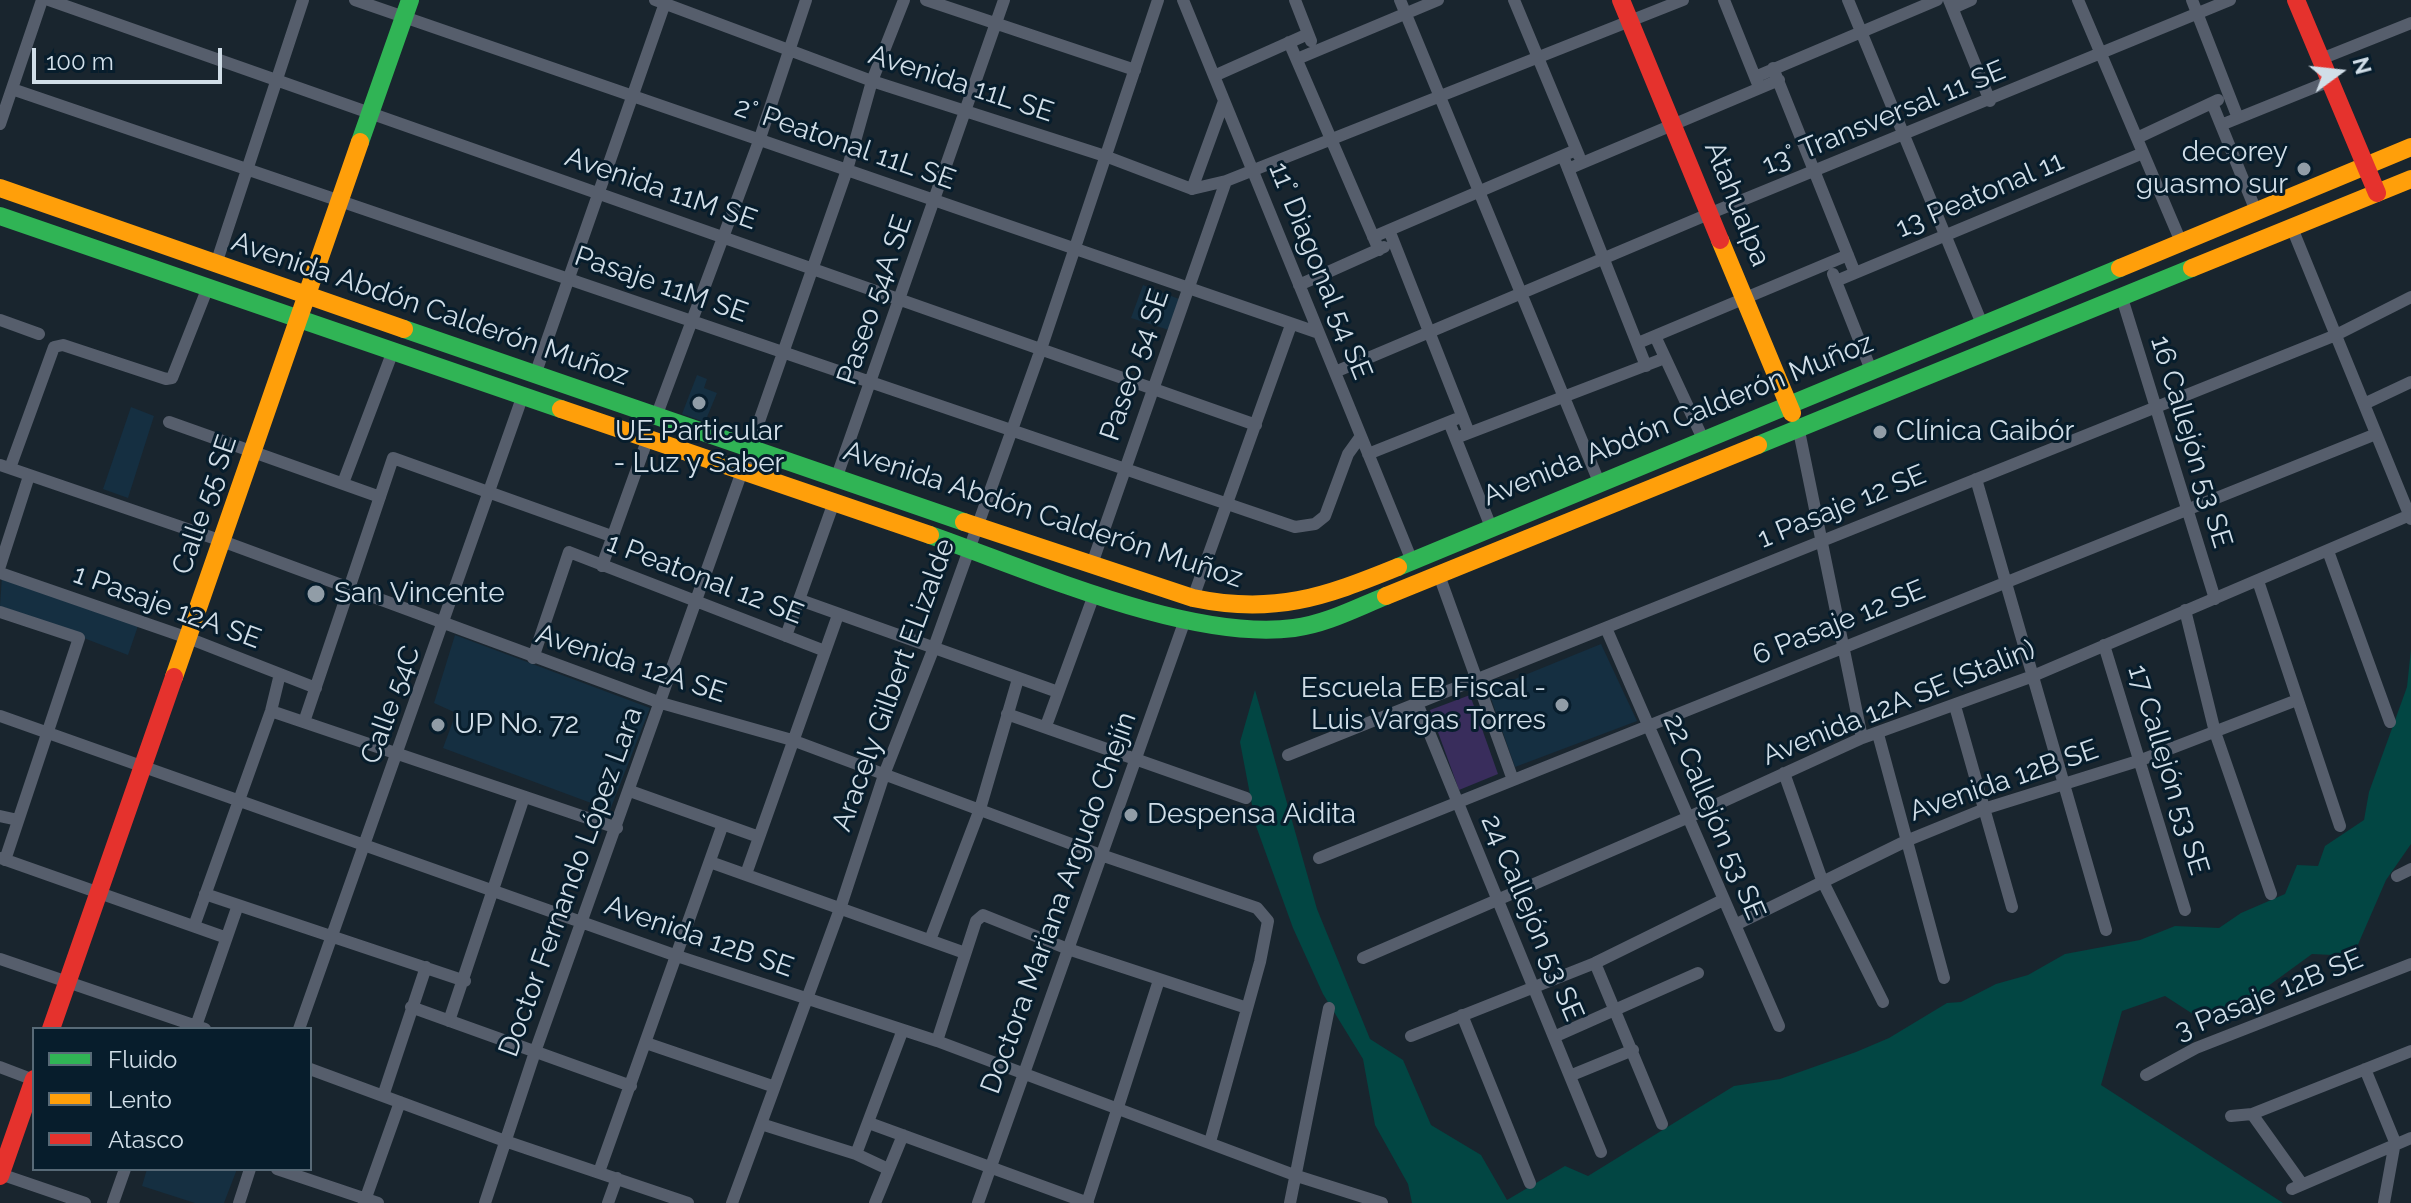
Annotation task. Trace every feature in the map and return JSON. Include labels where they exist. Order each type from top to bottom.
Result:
[{"type":"main road","name":"Calle 55 SE","points":[[52,1027],[410,0]]},
{"type":"main road","name":"Atahualpa","points":[[1621,0],[1799,431]]},
{"type":"main road","points":[[2296,0],[2377,193]]},
{"type":"main road","name":"Avenida Abdón Calderón Muñoz","points":[[0,188],[757,453],[1193,598],[1245,609],[1292,606],[1412,561],[2411,147]]},
{"type":"main road","name":"Avenida Abdón Calderón Muñoz","points":[[0,216],[1095,592],[1185,620],[1244,632],[1295,629],[1327,620],[1799,431],[2411,179]]},
{"type":"main road","points":[[0,1174],[32,1085]]},
{"type":"street","points":[[0,124],[42,0]]},
{"type":"street","name":"Avenida 11M SE","points":[[49,0],[1256,425]]},
{"type":"street","points":[[216,264],[279,81],[303,0]]},
{"type":"street","name":"2° Peatonal 11L SE","points":[[355,0],[1319,333]]},
{"type":"street","points":[[656,417],[690,321],[725,236],[806,0]]},
{"type":"street","points":[[742,471],[757,453],[784,353],[847,170],[872,81],[904,0]]},
{"type":"street","points":[[926,0],[1135,70]]},
{"type":"street","name":"Paseo 54A SE","points":[[836,479],[1004,0]]},
{"type":"street","name":"Aracely Gilbert ELizalde","points":[[732,1203],[804,998],[841,906],[885,772],[933,650],[1012,431],[1158,0]]},
{"type":"street","name":"11° Diagonal 54 SE","points":[[1183,0],[1412,561]]},
{"type":"street","points":[[1295,0],[1316,51]]},
{"type":"street","points":[[1400,0],[1599,482]]},
{"type":"street","points":[[1297,59],[1438,0]]},
{"type":"street","points":[[1514,0],[1582,163]]},
{"type":"street","points":[[1192,189],[1226,181],[1683,0]]},
{"type":"street","points":[[1724,0],[1757,82]]},
{"type":"street","points":[[1848,0],[1982,324]]},
{"type":"street","points":[[1373,237],[1479,192],[1565,162],[1582,163],[1673,124],[1861,32],[1937,0]]},
{"type":"street","points":[[2078,0],[2181,242]]},
{"type":"street","points":[[2192,0],[2238,118]]},
{"type":"street","name":"13° Transversal 11 SE","points":[[1335,372],[1711,213],[1815,173],[2230,0]]},
{"type":"street","points":[[535,375],[662,1]]},
{"type":"street","name":"Avenida 11L SE","points":[[662,1],[872,81],[1105,156],[1192,189]]},
{"type":"street","points":[[1968,1],[1951,4],[1990,101]]},
{"type":"street","points":[[2321,59],[2408,25],[2411,39]]},
{"type":"street","points":[[1214,76],[1308,34]]},
{"type":"street","points":[[1289,42],[1379,250]]},
{"type":"street","points":[[1776,74],[1855,273]]},
{"type":"street","points":[[2221,125],[2330,81]]},
{"type":"street","name":"Pasaje 11M SE","points":[[12,89],[1295,527],[1315,524],[1325,516],[1348,454],[1361,436]]},
{"type":"street","points":[[2137,138],[2228,95]]},
{"type":"street","points":[[1192,189],[1224,101]]},
{"type":"street","points":[[2212,103],[2256,211]]},
{"type":"street","points":[[1565,162],[1576,150]]},
{"type":"street","name":"13 Peatonal 11","points":[[1836,281],[2143,153]]},
{"type":"street","points":[[1565,162],[1646,366]]},
{"type":"street","name":"Paseo 54 SE","points":[[1092,564],[1226,181]]},
{"type":"street","points":[[2292,228],[2409,509]]},
{"type":"street","points":[[1389,230],[1469,433]]},
{"type":"street","points":[[1299,285],[1394,243]]},
{"type":"street","points":[[1638,343],[1848,255]]},
{"type":"street","points":[[1829,264],[1871,370]]},
{"type":"street","points":[[5,466],[54,347],[63,345],[166,379],[176,374],[208,287]]},
{"type":"street","name":"1 Pasaje 12 SE","points":[[1288,755],[2336,335],[2411,297]]},
{"type":"street","name":"16 Callejón 53 SE","points":[[2122,298],[2215,599]]},
{"type":"street","points":[[0,320],[39,334]]},
{"type":"street","points":[[1193,598],[1291,325]]},
{"type":"street","points":[[1655,336],[1703,439]]},
{"type":"street","points":[[343,483],[393,351]]},
{"type":"street","points":[[1456,438],[1665,358]]},
{"type":"street","points":[[2364,404],[2411,382]]},
{"type":"street","name":"Calle 54C","points":[[300,1027],[330,935],[399,754],[523,395]]},
{"type":"street","points":[[1368,454],[1462,416]]},
{"type":"street","points":[[169,422],[380,497]]},
{"type":"street","points":[[1449,422],[1491,527]]},
{"type":"street","points":[[1799,431],[1862,738]]},
{"type":"street","name":"6 Pasaje 12 SE","points":[[1319,858],[2376,434]]},
{"type":"street","points":[[602,566],[648,438]]},
{"type":"street","points":[[304,722],[393,458],[614,537]]},
{"type":"street","name":"Avenida 12A SE","points":[[5,466],[222,541],[533,658],[661,703],[792,740],[885,772],[1101,855],[1249,904],[1263,912],[1268,921],[1247,1008]]},
{"type":"street","name":"Doctor Fernando López Lara","points":[[485,1203],[535,1052],[742,471]]},
{"type":"street","points":[[0,566],[29,476]]},
{"type":"street","points":[[1976,479],[2106,930]]},
{"type":"street","points":[[786,636],[834,502]]},
{"type":"street","name":"Avenida 12A SE (Stalin)","points":[[1363,958],[1689,817],[1862,738],[2033,676],[2328,551],[2409,509]]},
{"type":"street","points":[[2328,551],[2390,722]]},
{"type":"street","name":"1 Peatonal 12 SE","points":[[533,658],[569,552],[825,651]]},
{"type":"street","name":"1 Pasaje 12A SE","points":[[0,573],[188,638],[316,688]]},
{"type":"street","points":[[1439,575],[1513,780]]},
{"type":"street","points":[[2258,581],[2340,826]]},
{"type":"street","points":[[1046,726],[1095,592]]},
{"type":"street","points":[[800,600],[933,650],[1058,692]]},
{"type":"street","points":[[2185,610],[2215,732],[2271,894]]},
{"type":"street","points":[[0,612],[79,638],[2,859],[224,937]]},
{"type":"street","points":[[746,874],[838,615]]},
{"type":"street","name":"Doctora Mariana Argudo Chejín","points":[[978,1203],[1185,620]]},
{"type":"street","name":"22 Callejón 53 SE","points":[[1606,628],[1779,1026]]},
{"type":"street","name":"17 Callejón 53 SE","points":[[2104,645],[2185,910]]},
{"type":"street","points":[[194,926],[271,711],[280,674]]},
{"type":"street","points":[[930,940],[980,809],[1018,679]]},
{"type":"street","name":"Avenida 12B SE","points":[[1735,925],[1906,841],[1987,808],[2141,760],[2297,700]]},
{"type":"street","name":"24 Callejón 53 SE","points":[[1417,703],[1536,987],[1601,1152]]},
{"type":"street","points":[[1955,706],[1987,808],[2012,907]]},
{"type":"street","points":[[271,711],[617,828]]},
{"type":"street","points":[[1007,714],[1246,798]]},
{"type":"street","name":"Avenida 12B SE","points":[[0,716],[494,888],[677,956],[937,1041],[1297,1176],[1382,1203]]},
{"type":"street","points":[[1878,734],[1944,978]]},
{"type":"street","points":[[1784,773],[1822,880],[1883,1002]]},
{"type":"street","points":[[630,791],[759,837]]},
{"type":"street","points":[[449,1021],[465,981],[524,797]]},
{"type":"street","points":[[0,816],[18,820]]},
{"type":"street","points":[[599,1172],[723,824]]},
{"type":"street","points":[[710,862],[841,906],[965,953]]},
{"type":"street","points":[[2397,876],[2411,869]]},
{"type":"street","points":[[205,894],[465,981]]},
{"type":"street","points":[[1411,1036],[1595,963],[1723,900]]},
{"type":"street","points":[[0,959],[178,1025],[200,1027],[224,937],[238,905]]},
{"type":"street","points":[[937,1041],[976,921],[983,915],[1068,949],[1247,1008],[1210,1142]]},
{"type":"street","points":[[1595,963],[1662,1124]]},
{"type":"street","name":"3 Pasaje 12B SE","points":[[2146,1075],[2196,1048],[2411,964]]},
{"type":"street","points":[[383,1096],[426,967]]},
{"type":"street","points":[[1556,1036],[1698,973]]},
{"type":"street","points":[[869,1123],[1087,1203],[1159,980]]},
{"type":"street","points":[[411,1007],[631,1086]]},
{"type":"street","points":[[1290,1203],[1329,1008]]},
{"type":"street","points":[[1462,1015],[1530,1183]]},
{"type":"street","points":[[856,1154],[902,1032]]},
{"type":"street","points":[[646,1043],[772,1086]]},
{"type":"street","points":[[1572,1075],[1633,1050]]},
{"type":"street","points":[[2231,1116],[2252,1114],[2411,1051]]},
{"type":"street","points":[[0,1067],[32,1078]]},
{"type":"street","points":[[2365,1069],[2395,1142],[2384,1203]]},
{"type":"street","points":[[312,1070],[505,1141],[688,1203]]},
{"type":"street","points":[[283,1171],[369,1202],[400,1102]]},
{"type":"street","points":[[2252,1114],[2297,1186],[2395,1142],[2411,1138]]},
{"type":"street","points":[[761,1124],[856,1154],[888,1169]]},
{"type":"street","points":[[875,1203],[903,1135]]},
{"type":"street","points":[[113,1203],[124,1171]]},
{"type":"street","points":[[239,1203],[249,1171]]},
{"type":"street","points":[[0,1174],[85,1203]]},
{"type":"street","points":[[608,1203],[617,1178]]},
{"type":"shaded area","points":[[1143,285],[1179,299],[1169,330],[1131,318]]},
{"type":"shaded area","name":"UE Particular - Luz y Saber","points":[[697,375],[707,379],[704,388],[717,393],[705,422],[682,414]]},
{"type":"shaded area","points":[[131,407],[154,416],[128,498],[103,489]]},
{"type":"shaded area","points":[[2,576],[138,626],[128,655],[0,606]]},
{"type":"shaded area","points":[[455,635],[650,708],[610,810],[443,748],[456,713],[434,703]]},
{"type":"shaded area","name":"Escuela EB Fiscal - Luis Vargas Torres","points":[[1601,644],[1637,721],[1515,767],[1488,690]]},
{"type":"shaded area","points":[[2411,649],[2411,844],[2386,880],[2353,956],[2312,954],[2249,1000],[2196,1016],[2165,996],[2122,1011],[2101,1085],[2283,1203],[1412,1203],[1408,1184],[1375,1125],[1363,1059],[1323,994],[1293,928],[1256,826],[1240,742],[1255,690],[1317,909],[1370,1039],[1403,1060],[1431,1125],[1481,1155],[1507,1200],[1565,1166],[1588,1176],[1734,1086],[1780,1079],[1856,1052],[1889,1038],[1947,1003],[1961,1002],[1996,984],[2028,975],[2065,954],[2140,940],[2175,926],[2219,928],[2241,913],[2285,894],[2297,865],[2318,866],[2325,846],[2364,820],[2369,792],[2407,687]]},
{"type":"shaded area","points":[[1470,695],[1498,774],[1459,790],[1430,710]]},
{"type":"shaded area","points":[[146,1171],[236,1171],[224,1203],[195,1203],[142,1186]]},
{"type":"traffic: fast","points":[[360,142],[410,0]]},
{"type":"traffic: fast","points":[[0,216],[561,409]]},
{"type":"traffic: fast","points":[[1398,567],[2120,268]]},
{"type":"traffic: fast","points":[[1758,445],[2192,268]]},
{"type":"traffic: fast","points":[[404,329],[964,522]]},
{"type":"traffic: fast","points":[[930,535],[1110,600],[1207,624],[1253,629],[1294,628],[1329,619],[1386,596]]},
{"type":"traffic: slow","points":[[174,677],[360,142]]},
{"type":"traffic: slow","points":[[2120,268],[2411,147]]},
{"type":"traffic: slow","points":[[2192,268],[2411,179]]},
{"type":"traffic: slow","points":[[0,188],[404,329]]},
{"type":"traffic: slow","points":[[1720,240],[1792,413]]},
{"type":"traffic: slow","points":[[561,409],[930,535]]},
{"type":"traffic: slow","points":[[1386,596],[1758,445]]},
{"type":"traffic: slow","points":[[964,522],[1193,598],[1222,603],[1249,605],[1298,600],[1346,587],[1398,567]]},
{"type":"traffic: jam","points":[[1621,0],[1720,240]]},
{"type":"traffic: jam","points":[[2296,0],[2377,193]]},
{"type":"traffic: jam","points":[[52,1027],[174,677]]},
{"type":"traffic: jam","points":[[0,1176],[32,1085]]},
{"type":"place","name":"decorey guasmo sur","points":[[2304,169]]},
{"type":"place","name":"UE Particular - Luz y Saber","points":[[699,403]]},
{"type":"place","name":"Clínica Gaibór","points":[[1880,432]]},
{"type":"place","name":"San Vincente","points":[[316,594]]},
{"type":"place","name":"Escuela EB Fiscal - Luis Vargas Torres","points":[[1562,705]]},
{"type":"place","name":"UP No. 72","points":[[438,725]]},
{"type":"place","name":"Despensa Aidita","points":[[1131,815]]}]
